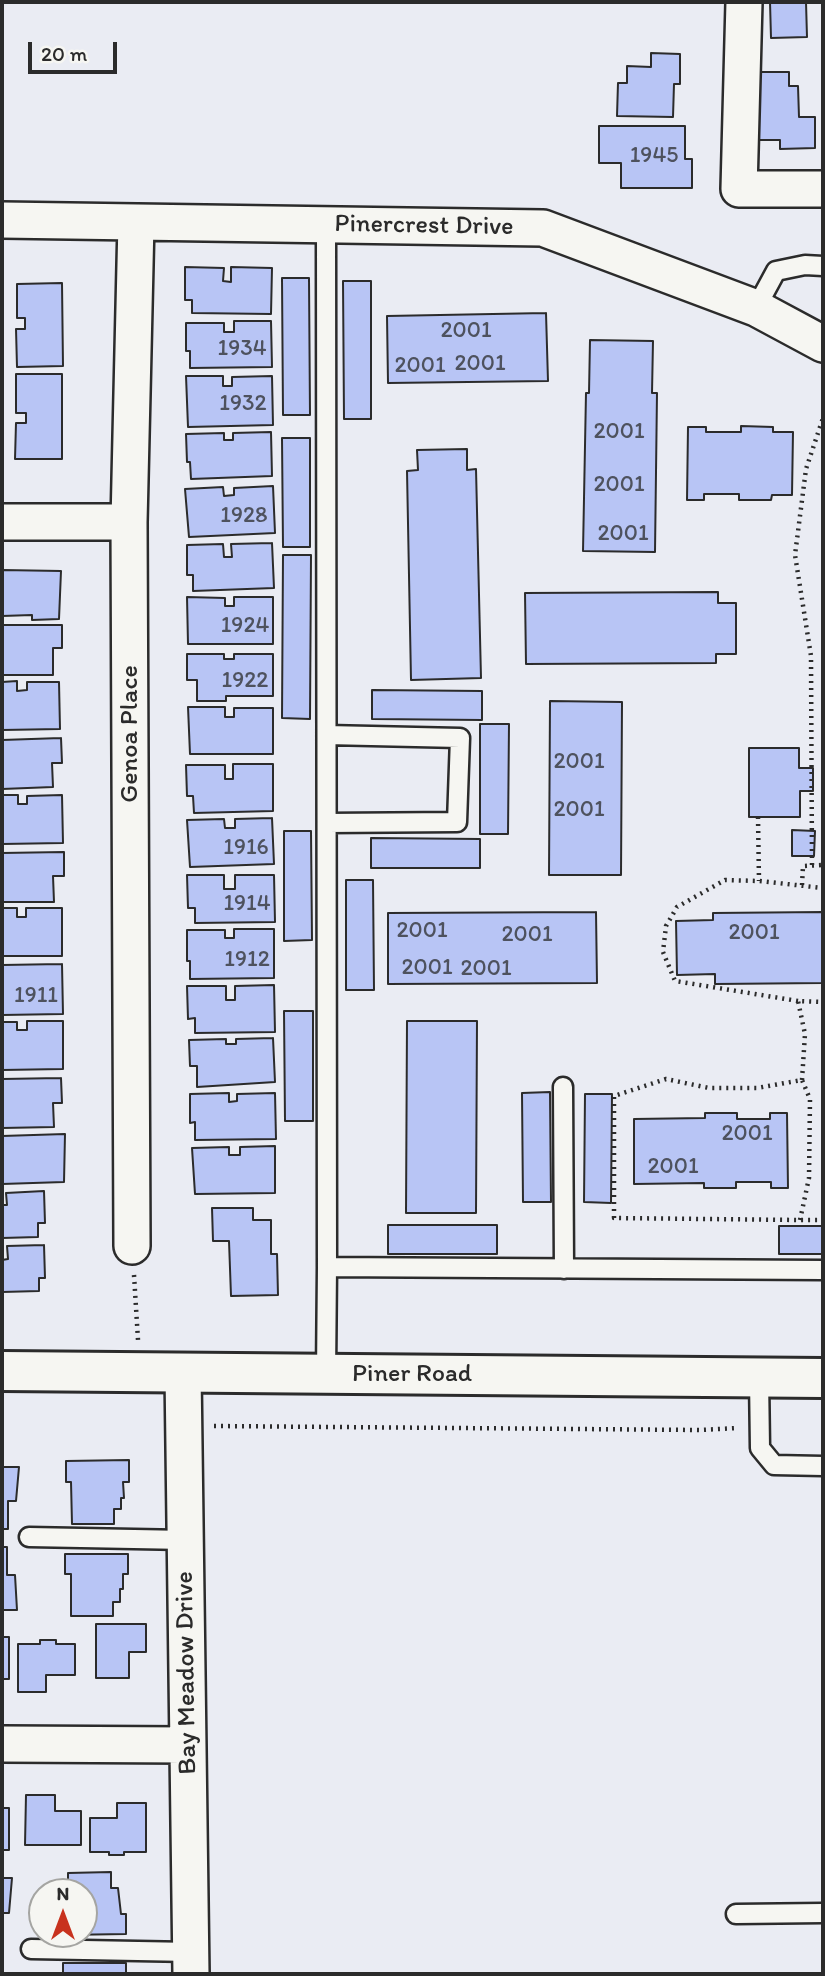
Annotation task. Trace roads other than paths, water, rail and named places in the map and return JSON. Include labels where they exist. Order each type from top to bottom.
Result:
[{"type":"main road","name":"Piner Road","points":[[2,1371],[823,1378]]},
{"type":"street","points":[[744,2],[739,189],[823,189]]},
{"type":"street","name":"Pinercrest Drive","points":[[2,220],[543,228],[756,307],[823,344]]},
{"type":"street","name":"Genoa Place","points":[[132,1246],[129,522],[136,222]]},
{"type":"street","points":[[2,522],[129,522]]},
{"type":"street","name":"Bay Meadow Drive","points":[[183,1372],[191,1963]]},
{"type":"street","points":[[2,1744],[188,1745]]},
{"type":"lane","points":[[326,225],[326,1374]]},
{"type":"lane","points":[[756,307],[776,271],[806,265],[823,266]]},
{"type":"lane","points":[[327,735],[460,738],[457,822],[327,823]]},
{"type":"lane","points":[[563,1087],[564,1269]]},
{"type":"lane","points":[[327,1267],[823,1270]]},
{"type":"lane","points":[[759,1377],[760,1448],[774,1465],[823,1466]]},
{"type":"lane","points":[[29,1537],[186,1540]]},
{"type":"lane","points":[[736,1913],[823,1913]]},
{"type":"lane","points":[[30,1949],[191,1963]]}]
